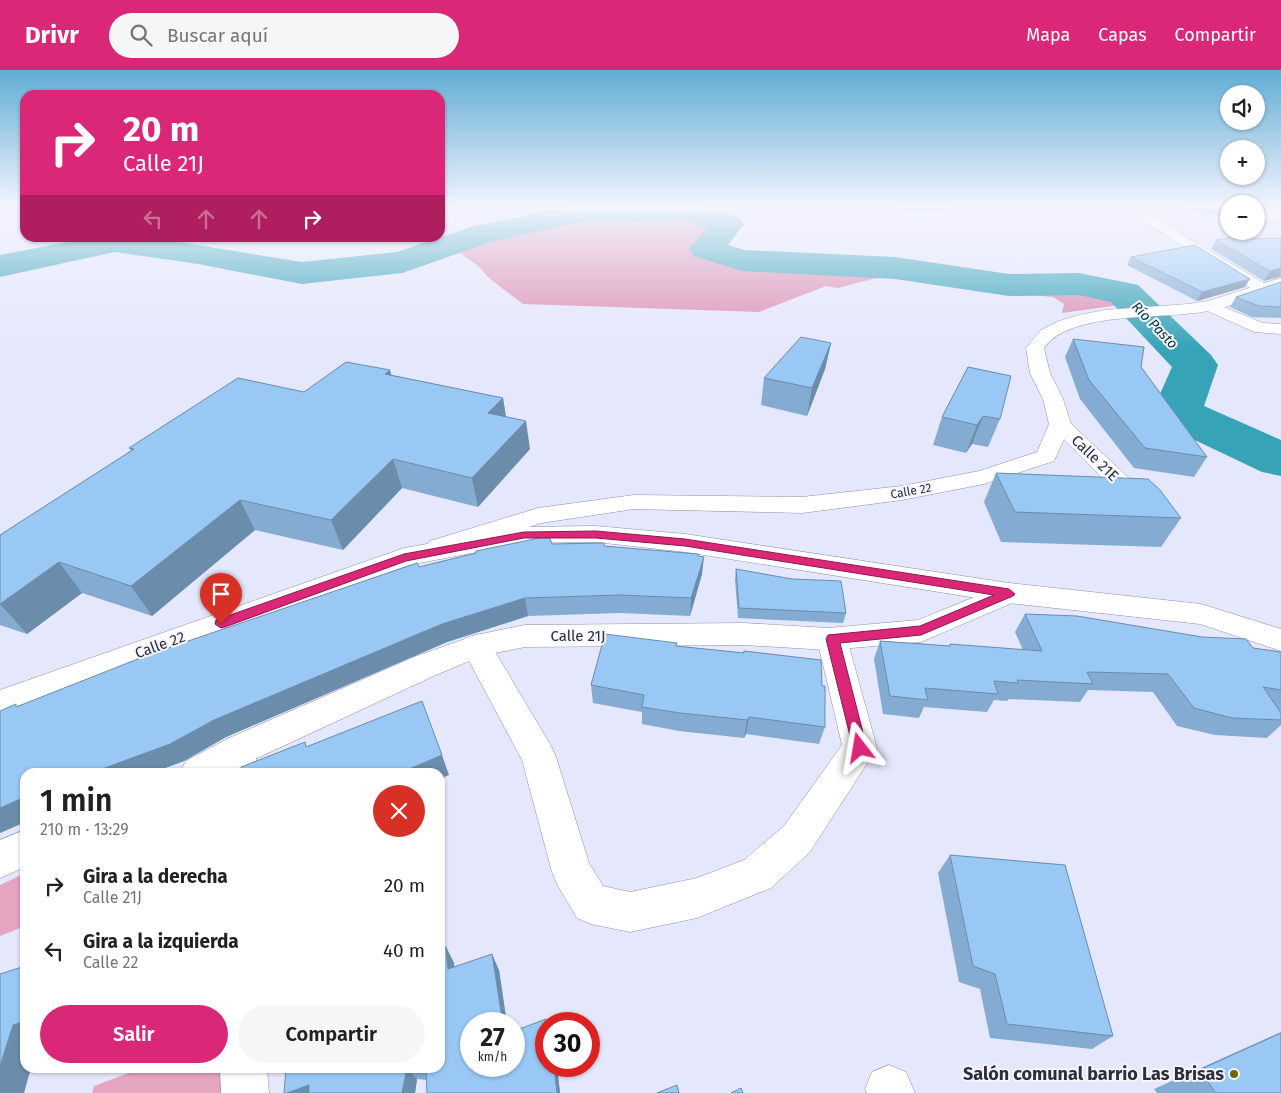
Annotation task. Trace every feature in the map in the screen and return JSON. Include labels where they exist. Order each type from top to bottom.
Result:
[{"type":"street","points":[[1204,253],[1261,288]]},
{"type":"street","points":[[1060,424],[1053,399],[1040,373],[1035,348],[1045,334],[1080,319],[1210,306],[1281,283]]},
{"type":"street","points":[[1210,306],[1260,328],[1281,329]]},
{"type":"street","name":"Calle 21E","points":[[1060,424],[1152,513]]},
{"type":"street","name":"Calle 22","points":[[0,703],[404,557],[538,516],[634,502],[802,505],[902,493],[984,477],[1046,456],[1060,424]]},
{"type":"street","name":"Calle 22","points":[[404,557],[524,535],[596,534],[685,543],[1009,594],[1201,614],[1281,640]]},
{"type":"street","name":"Calle 21J","points":[[213,768],[239,761],[425,666],[476,646],[525,636],[744,634],[832,639],[921,631],[1009,594]]},
{"type":"street","points":[[476,646],[539,757],[572,872],[591,904],[630,912],[697,898],[758,874],[797,839],[860,748],[832,639]]},
{"type":"street","points":[[0,859],[20,850]]},
{"type":"street","points":[[244,1073],[245,1093]]},
{"type":"shaded area","points":[[460,253],[707,253],[736,262],[890,270],[1002,287],[1079,287],[1114,294],[1127,304],[1062,313],[1064,304],[1053,297],[975,290],[921,279],[884,276],[838,288],[826,286],[759,312],[523,304],[490,279],[478,266]]},
{"type":"shaded area","points":[[20,875],[20,928],[0,936],[0,885]]},
{"type":"shaded area","points":[[129,1073],[224,1073],[223,1093],[92,1093],[94,1086]]},
{"type":"building","points":[[1154,253],[1208,253],[1250,279],[1202,292],[1131,257]]},
{"type":"building","points":[[1238,253],[1281,253],[1281,268],[1270,271]]},
{"type":"building","points":[[1281,282],[1281,307],[1259,306],[1236,297]]},
{"type":"building","points":[[801,337],[831,343],[812,388],[764,378]]},
{"type":"building","points":[[1073,339],[1144,347],[1141,367],[1207,457],[1145,448],[1089,380]]},
{"type":"building","points":[[346,362],[390,370],[385,374],[503,398],[488,413],[526,421],[472,478],[393,459],[331,520],[240,500],[131,586],[59,562],[0,604],[0,535],[134,449],[129,448],[238,378],[304,392]]},
{"type":"building","points":[[968,367],[1011,376],[1000,419],[983,416],[977,425],[942,417]]},
{"type":"building","points":[[996,473],[1148,479],[1160,490],[1181,518],[1015,512]]},
{"type":"building","points":[[549,536],[552,544],[604,543],[604,546],[698,554],[698,556],[704,557],[691,598],[620,595],[525,598],[442,624],[214,720],[170,744],[105,768],[20,768],[20,799],[0,808],[0,711],[16,704],[16,707],[153,653],[417,563],[419,567],[476,553],[476,551]]},
{"type":"building","points":[[736,569],[792,579],[841,581],[846,613],[739,608]]},
{"type":"building","points":[[1025,614],[1077,616],[1202,637],[1246,639],[1253,648],[1281,652],[1281,690],[1263,687],[1281,713],[1281,720],[1232,718],[1194,708],[1168,674],[1087,672],[1093,684],[1017,680],[1018,683],[994,681],[998,694],[925,688],[928,700],[890,696],[880,641],[1042,651]]},
{"type":"building","points":[[605,634],[677,643],[676,646],[744,653],[744,651],[821,660],[822,686],[825,686],[825,727],[749,717],[747,720],[680,713],[642,707],[644,695],[591,685]]},
{"type":"building","points":[[422,701],[442,755],[411,768],[241,768],[305,742],[306,747]]},
{"type":"building","points":[[950,855],[1065,865],[1113,1036],[1007,1024],[995,974],[973,966]]},
{"type":"building","points":[[445,947],[448,969],[492,954],[501,1012],[460,1012],[460,1077],[525,1077],[525,1027],[535,1023],[535,1077],[555,1077],[557,1093],[427,1093],[426,1073],[445,1073]]},
{"type":"building","points":[[20,968],[20,1023],[13,1025],[0,1066],[0,974]]},
{"type":"building","name":"Salón comunal barrio Las Brisas","points":[[1281,1033],[1281,1093],[1216,1093],[1199,1070]]},
{"type":"building","points":[[286,1073],[406,1073],[402,1093],[309,1093],[309,1085],[284,1093]]},
{"type":"building","points":[[677,1085],[679,1093],[657,1093]]},
{"type":"building","points":[[741,1088],[743,1093],[731,1093]]},
{"type":"waterway","name":"Río Pasto","points":[[0,266],[64,253]]},
{"type":"waterway","name":"Río Pasto","points":[[189,253],[302,273],[402,262],[428,253]]},
{"type":"waterway","name":"Río Pasto","points":[[718,253],[742,260],[895,268],[1009,285],[1079,284],[1124,293],[1195,365],[1177,412],[1281,460]]},
{"type":"place","name":"Salón comunal barrio Las Brisas","points":[[1234,1074]]},
{"type":"route","points":[[221,624],[404,557],[524,535],[596,534],[685,543],[1009,594],[921,631],[832,639],[860,748]]}]
